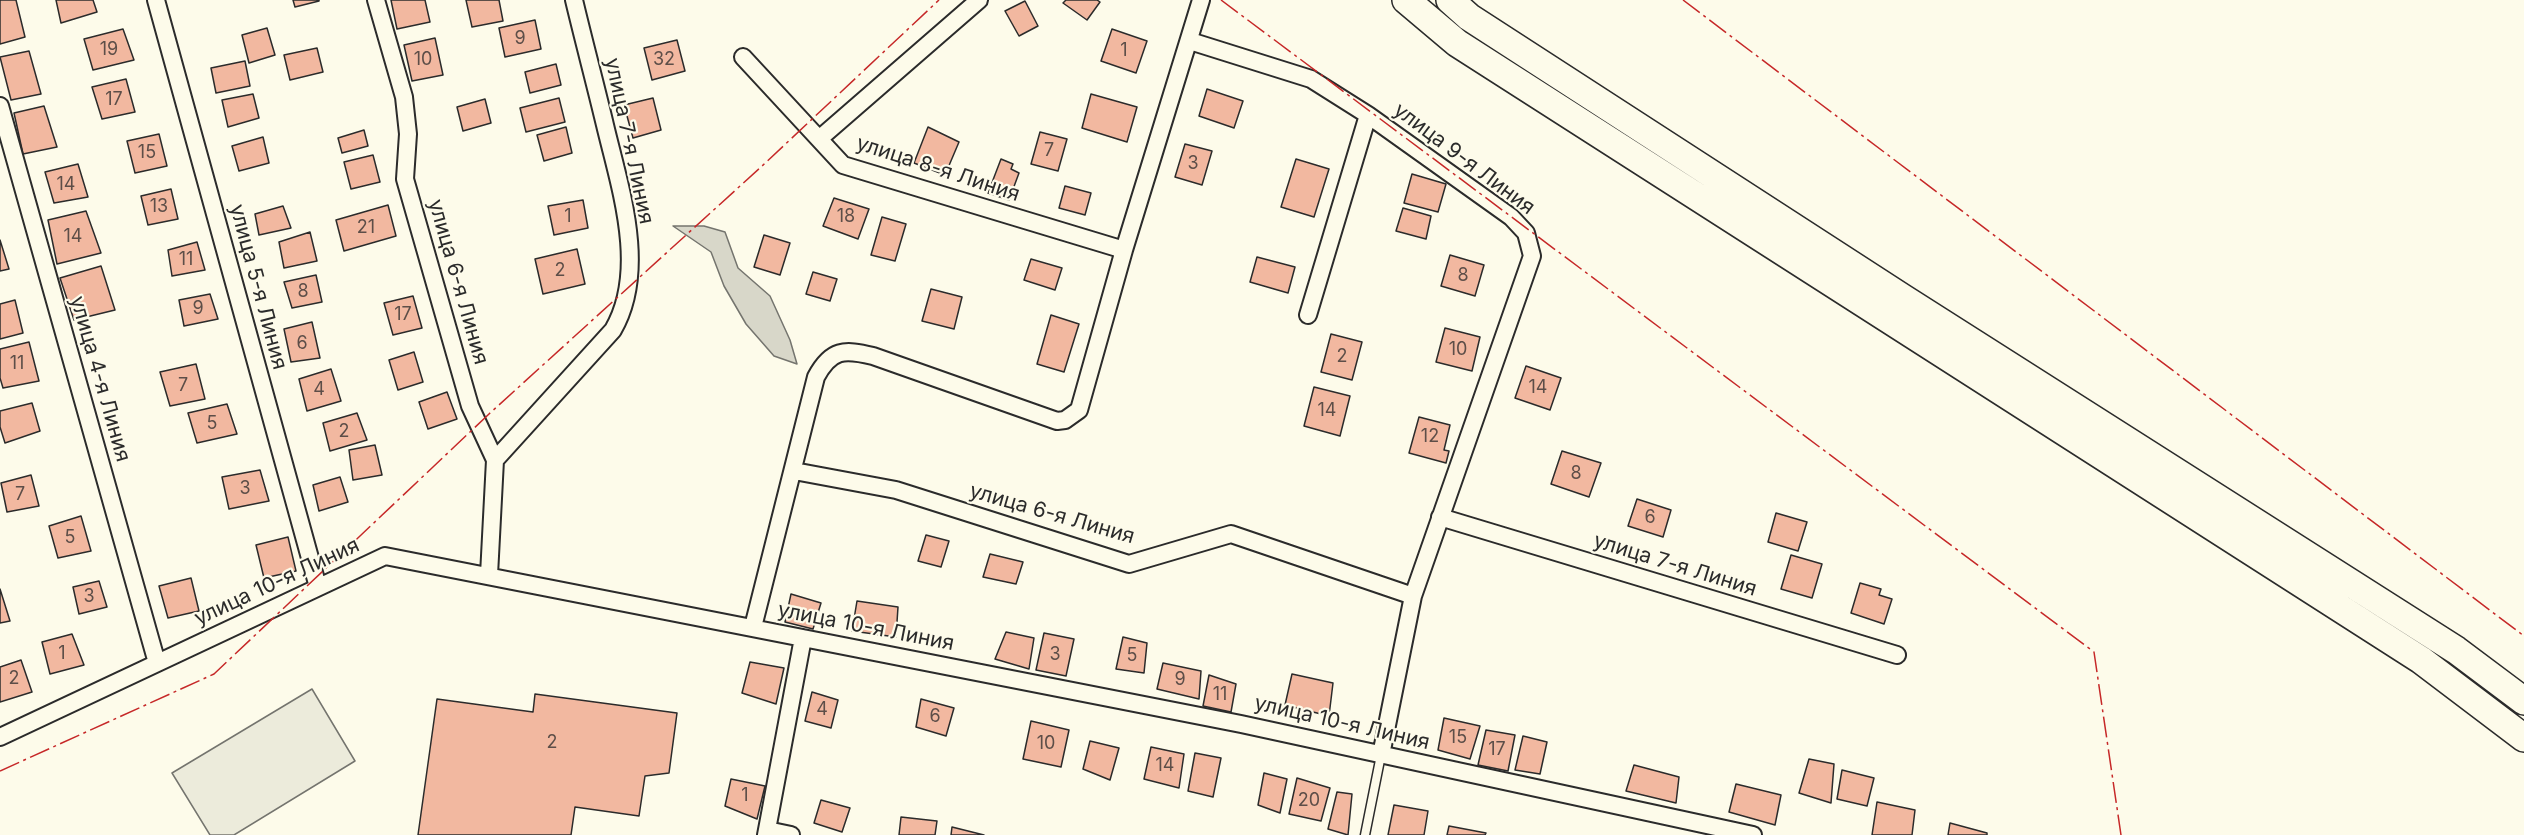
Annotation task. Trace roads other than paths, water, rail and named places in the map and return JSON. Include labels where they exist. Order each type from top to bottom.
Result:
[{"type":"main road","points":[[1406,0],[1457,43],[2421,660],[2524,738]]},
{"type":"main road","points":[[1450,0],[1479,23],[1903,298],[2456,650],[2524,701]]},
{"type":"street","name":"улица 5-я Линия","points":[[156,0],[318,586]]},
{"type":"street","name":"улица 6-я Линия","points":[[376,0],[404,97],[408,134],[405,179],[470,406],[495,460],[489,575]]},
{"type":"street","name":"улица 7-я Линия","points":[[495,460],[613,330],[622,314],[628,294],[630,271],[626,210],[574,0]]},
{"type":"street","points":[[819,139],[979,0]]},
{"type":"street","points":[[753,627],[816,377],[824,363],[837,353],[852,351],[873,356],[1057,421],[1073,416],[1083,402],[1124,250],[1201,0]]},
{"type":"street","name":"улица 9-я Линия","points":[[1190,41],[1311,79],[1368,115],[1511,217],[1527,233],[1532,256],[1413,596]]},
{"type":"street","name":"улица 8-я Линия","points":[[743,57],[843,165],[1124,250]]},
{"type":"street","name":"улица 4-я Линия","points":[[0,106],[157,663]]},
{"type":"street","points":[[1308,315],[1368,115]]},
{"type":"street","name":"улица 6-я Линия","points":[[794,471],[896,490],[1129,564],[1231,534],[1413,596]]},
{"type":"street","name":"улица 7-я Линия","points":[[1440,517],[1897,655]]},
{"type":"street","name":"улица 10-я Линия","points":[[0,737],[386,556],[1241,724],[1753,835]]},
{"type":"street","points":[[1381,755],[1413,596]]},
{"type":"street","points":[[791,835],[766,833],[803,638]]},
{"type":"lane","points":[[1365,835],[1381,755]]}]
